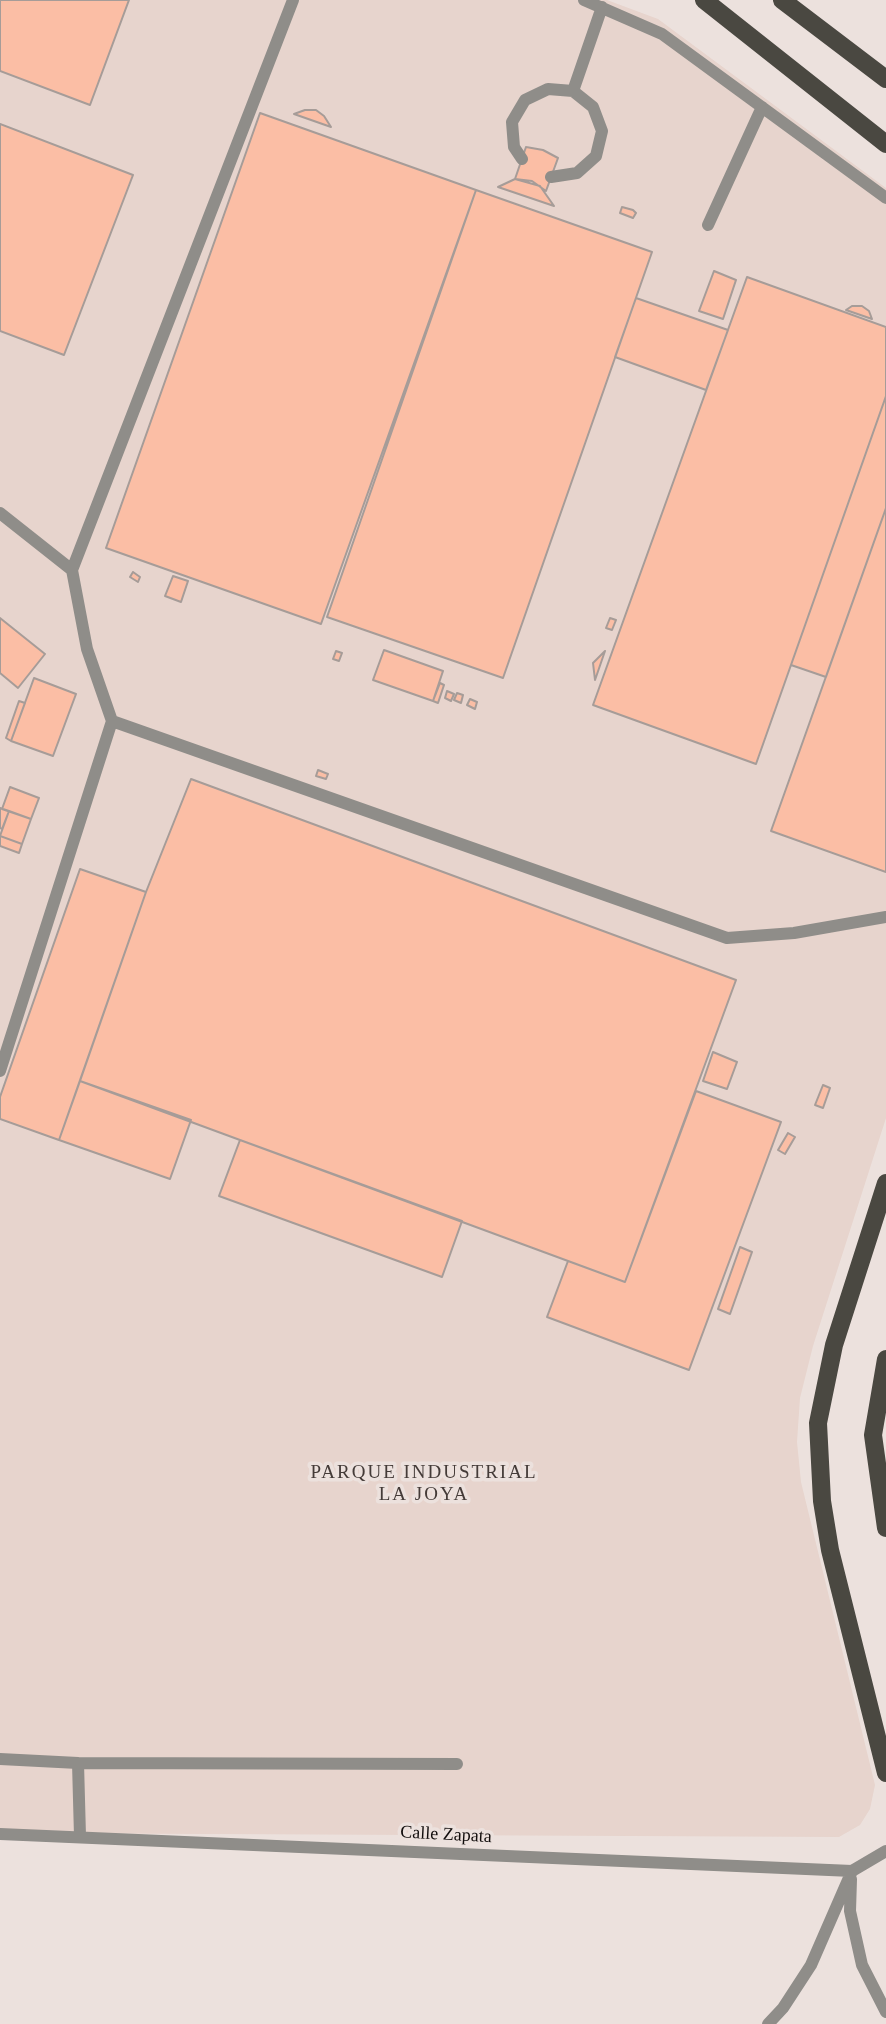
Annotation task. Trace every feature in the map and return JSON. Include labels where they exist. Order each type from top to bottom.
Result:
[{"type":"main road","points":[[704,0],[886,144]]},
{"type":"main road","points":[[782,0],[886,79]]},
{"type":"main road","points":[[886,1183],[834,1345],[818,1423],[822,1501],[830,1550],[886,1773]]},
{"type":"main road","points":[[886,1359],[873,1435],[886,1528]]},
{"type":"lane","points":[[0,1071],[111,720],[87,649],[72,570],[293,0]]},
{"type":"lane","points":[[584,0],[662,34],[886,198]]},
{"type":"lane","points":[[573,91],[602,7]]},
{"type":"lane","points":[[522,159],[514,148],[512,122],[525,100],[548,89],[573,91],[593,107],[602,131],[596,156],[578,173],[551,177]]},
{"type":"lane","points":[[708,225],[762,107]]},
{"type":"lane","points":[[0,513],[72,570]]},
{"type":"lane","points":[[111,720],[727,937],[794,933],[886,917]]},
{"type":"lane","points":[[0,1759],[78,1763],[457,1764]]},
{"type":"lane","points":[[78,1763],[80,1836]]},
{"type":"lane","name":"Calle Zapata","points":[[0,1834],[852,1871]]},
{"type":"lane","points":[[768,2024],[783,2008],[811,1965],[852,1871],[886,1851]]},
{"type":"lane","points":[[852,1871],[850,1911],[862,1965],[886,2011]]},
{"type":"shaded area","points":[[0,0],[607,0],[658,19],[886,188],[886,1118],[813,1346],[800,1398],[797,1442],[801,1482],[875,1785],[870,1809],[860,1825],[839,1837],[0,1833]]},
{"type":"building","points":[[0,0],[129,0],[90,105],[0,71]]},
{"type":"building","points":[[316,110],[331,127],[294,114]]},
{"type":"building","points":[[260,113],[476,190],[321,624],[106,548]]},
{"type":"building","points":[[0,124],[133,175],[64,355],[0,331]]},
{"type":"building","points":[[526,147],[543,150],[558,158],[546,191],[532,181],[515,179]]},
{"type":"building","points":[[515,179],[540,186],[554,206],[498,187]]},
{"type":"building","points":[[476,190],[652,252],[503,678],[327,617]]},
{"type":"building","points":[[622,207],[636,213],[633,218],[620,213]]},
{"type":"building","points":[[714,271],[736,280],[723,319],[699,311]]},
{"type":"building","points":[[747,277],[886,327],[886,396],[756,764],[593,705]]},
{"type":"building","points":[[636,298],[728,330],[706,390],[615,357]]},
{"type":"building","points":[[852,306],[862,306],[869,311],[872,319],[846,310]]},
{"type":"building","points":[[886,396],[886,508],[826,677],[791,665]]},
{"type":"building","points":[[886,508],[886,872],[771,831]]},
{"type":"building","points":[[133,572],[140,577],[138,582],[130,577]]},
{"type":"building","points":[[173,576],[188,581],[181,602],[165,596]]},
{"type":"building","points":[[0,618],[45,654],[18,688],[0,673]]},
{"type":"building","points":[[610,618],[616,620],[612,630],[606,628]]},
{"type":"building","points":[[384,650],[443,671],[433,701],[373,680]]},
{"type":"building","points":[[336,651],[342,653],[339,661],[333,659]]},
{"type":"building","points":[[605,651],[595,680],[593,663]]},
{"type":"building","points":[[34,678],[76,694],[53,756],[11,741]]},
{"type":"building","points":[[440,683],[444,685],[438,703],[433,701]]},
{"type":"building","points":[[447,691],[454,694],[451,701],[445,698]]},
{"type":"building","points":[[457,693],[463,695],[461,703],[454,700]]},
{"type":"building","points":[[470,699],[477,702],[475,709],[467,705]]},
{"type":"building","points":[[19,701],[25,703],[11,741],[6,738]]},
{"type":"building","points":[[318,770],[328,774],[326,779],[316,776]]},
{"type":"building","points":[[191,779],[736,980],[625,1282],[80,1081],[146,892]]},
{"type":"building","points":[[10,787],[39,798],[31,819],[2,809]]},
{"type":"building","points":[[0,808],[9,811],[2,829],[0,828]]},
{"type":"building","points":[[9,811],[31,819],[22,844],[0,836]]},
{"type":"building","points":[[0,836],[22,844],[19,853],[0,846]]},
{"type":"building","points":[[80,869],[146,892],[59,1140],[0,1119],[0,1097]]},
{"type":"building","points":[[713,1052],[737,1062],[727,1089],[703,1081]]},
{"type":"building","points":[[80,1081],[191,1120],[170,1179],[59,1140]]},
{"type":"building","points":[[823,1085],[830,1088],[823,1108],[815,1105]]},
{"type":"building","points":[[696,1091],[781,1122],[689,1370],[547,1317],[568,1261],[625,1282]]},
{"type":"building","points":[[788,1133],[795,1137],[785,1154],[778,1150]]},
{"type":"building","points":[[240,1140],[462,1221],[442,1277],[219,1196]]},
{"type":"building","points":[[740,1247],[752,1252],[730,1314],[718,1309]]},
{"type":"district","name":"PARQUE INDUSTRIAL LA JOYA","points":[[424,1484]]}]
